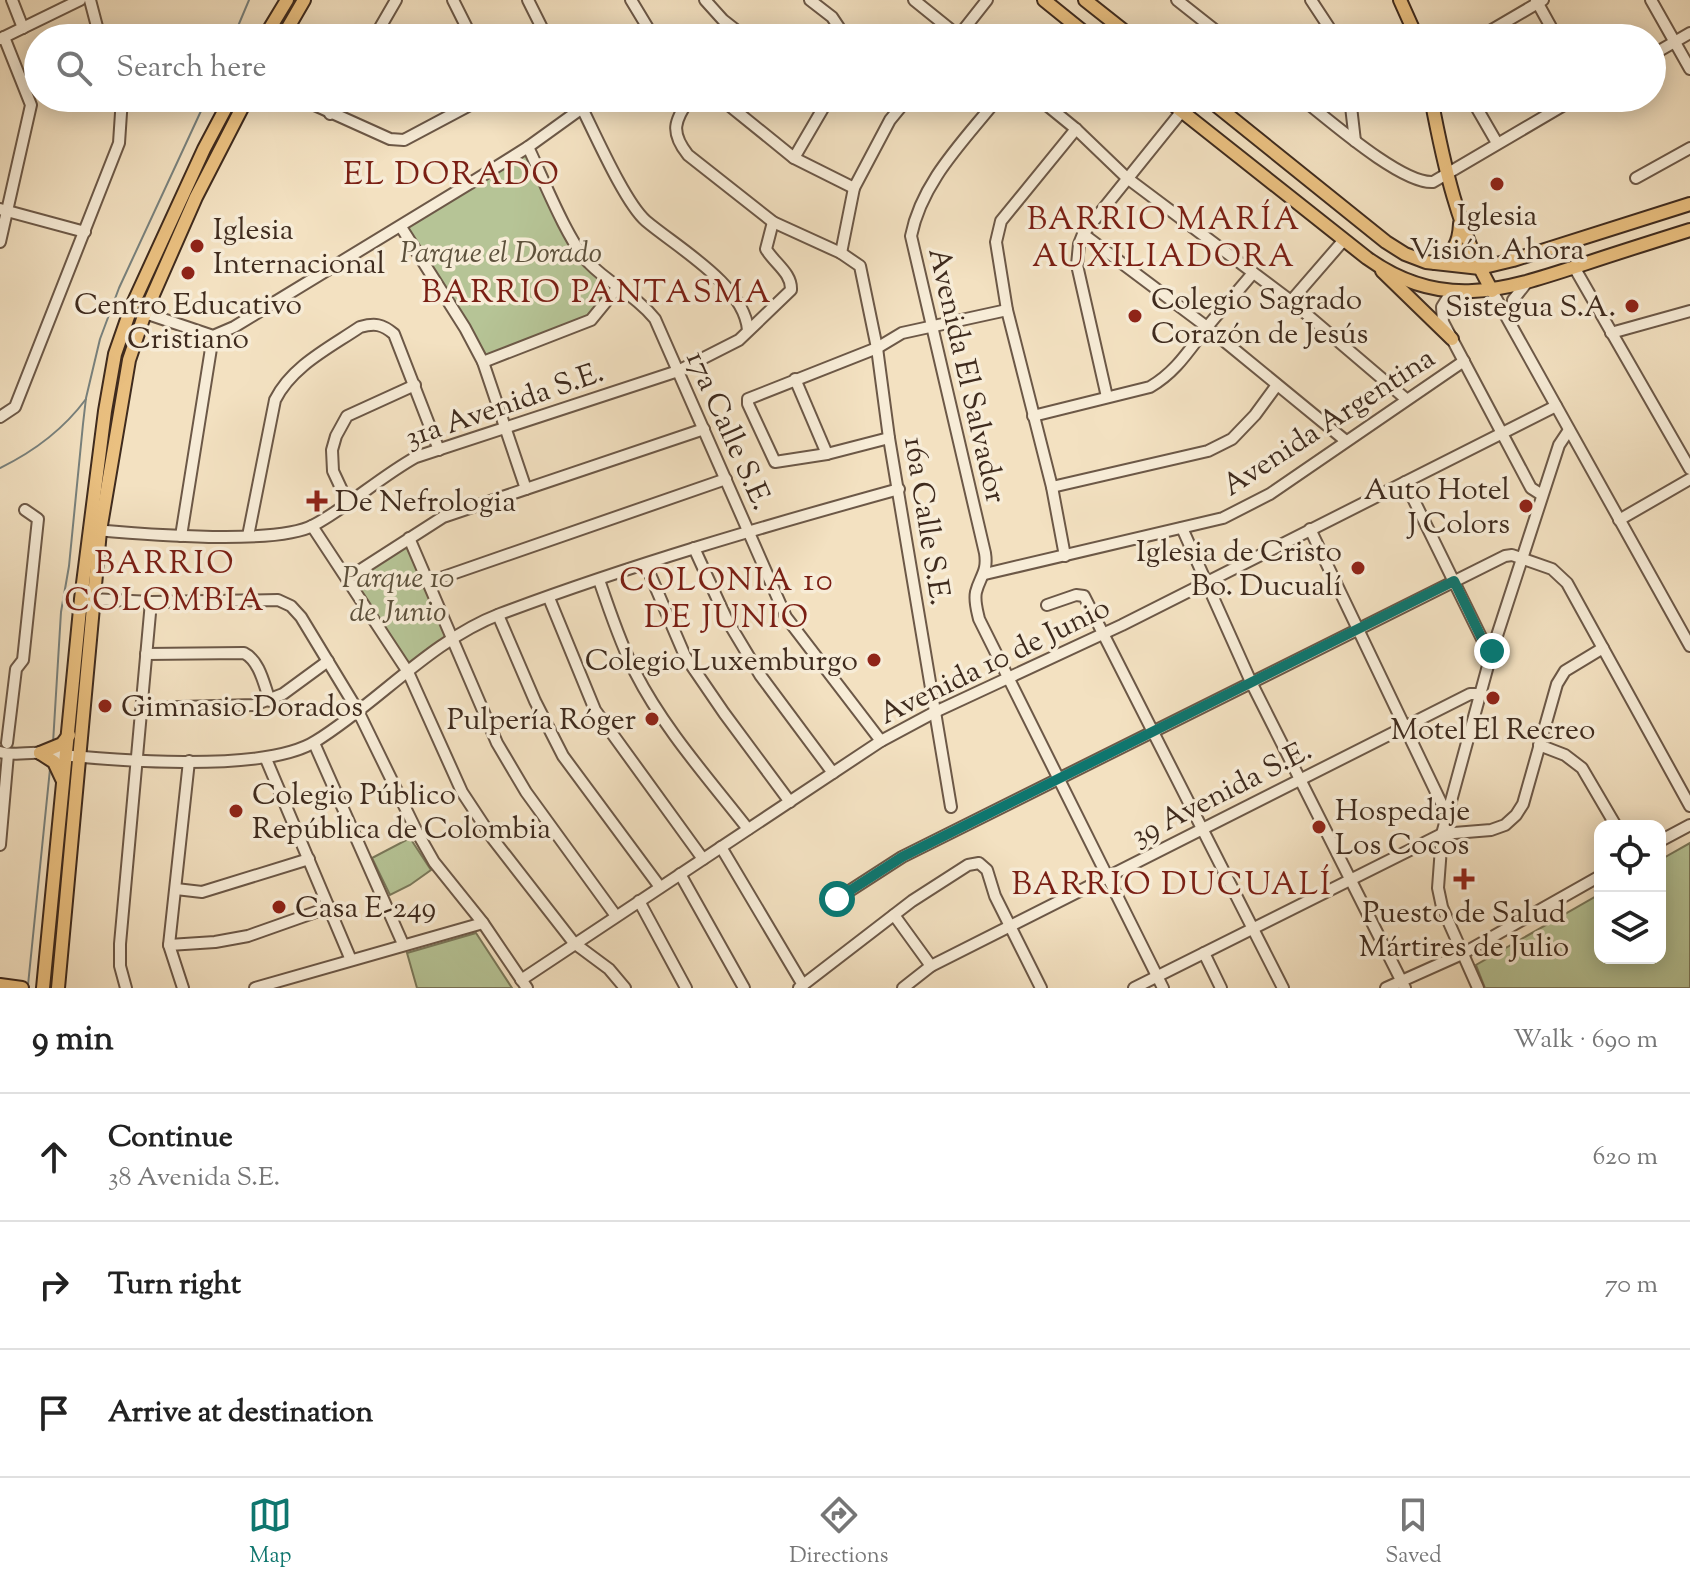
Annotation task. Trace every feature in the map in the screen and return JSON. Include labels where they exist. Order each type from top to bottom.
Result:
[{"type":"main road","points":[[272,24],[287,0]]},
{"type":"main road","points":[[1044,0],[1074,24]]},
{"type":"main road","points":[[1085,0],[1115,24]]},
{"type":"main road","points":[[1400,0],[1411,24]]},
{"type":"main road","points":[[290,24],[301,3]]},
{"type":"main road","points":[[53,755],[69,735],[115,354],[131,308],[224,112]]},
{"type":"main road","points":[[58,988],[53,755],[92,599],[94,530],[129,360],[145,313],[240,112]]},
{"type":"main road","points":[[1183,112],[1374,263],[1452,339]]},
{"type":"main road","points":[[1224,112],[1386,242],[1417,259],[1435,263],[1480,268],[1690,204]]},
{"type":"main road","points":[[1434,112],[1446,174],[1461,221],[1492,291]]},
{"type":"main road","points":[[204,149],[217,155]]},
{"type":"main road","points":[[1435,263],[1456,247],[1461,221]]},
{"type":"main road","points":[[1374,263],[1417,284],[1459,291],[1492,291],[1690,230]]},
{"type":"main road","points":[[43,988],[63,786],[53,755]]},
{"type":"main road","points":[[0,985],[22,988]]},
{"type":"street","points":[[12,0],[23,28],[2,38],[24,89]]},
{"type":"street","points":[[31,24],[80,0]]},
{"type":"street","points":[[90,0],[96,24]]},
{"type":"street","points":[[382,24],[396,0]]},
{"type":"street","points":[[453,0],[465,24]]},
{"type":"street","points":[[528,0],[540,24]]},
{"type":"street","points":[[631,0],[646,24]]},
{"type":"street","points":[[705,0],[728,24]]},
{"type":"street","points":[[810,0],[837,24]]},
{"type":"street","points":[[914,0],[943,24]]},
{"type":"street","points":[[969,24],[987,0]]},
{"type":"street","points":[[1178,0],[1208,24]]},
{"type":"street","points":[[1312,0],[1327,24]]},
{"type":"street","points":[[1651,0],[1665,24]]},
{"type":"street","points":[[1501,24],[1539,1],[1550,24]]},
{"type":"street","points":[[1666,26],[1690,69]]},
{"type":"street","points":[[1666,47],[1690,33]]},
{"type":"street","points":[[0,242],[4,210],[29,112]]},
{"type":"street","points":[[0,417],[15,407],[85,232],[119,143],[121,112]]},
{"type":"street","points":[[326,112],[390,139],[404,140],[457,112]]},
{"type":"street","points":[[145,313],[213,336],[234,327],[401,227],[579,112]]},
{"type":"street","points":[[585,112],[630,202],[643,219],[703,263],[742,307],[748,330]]},
{"type":"street","points":[[680,112],[675,129],[688,155],[773,222],[841,253],[854,188],[897,112]]},
{"type":"street","points":[[737,112],[794,158],[854,188]]},
{"type":"street","points":[[794,158],[819,112]]},
{"type":"street","name":"Avenida El Salvador","points":[[987,112],[932,180],[915,216],[911,236],[985,553],[985,574],[976,591],[975,603],[979,619],[1163,988]]},
{"type":"street","points":[[1055,112],[1127,178],[1291,301],[1406,399]]},
{"type":"street","points":[[1107,397],[1077,265],[1079,244],[1083,234],[1181,112]]},
{"type":"street","points":[[1319,112],[1407,177],[1423,183],[1433,182],[1551,112]]},
{"type":"street","points":[[1352,112],[1355,141]]},
{"type":"street","points":[[1479,112],[1497,143]]},
{"type":"street","points":[[1065,556],[1052,487],[1007,310],[996,242],[1001,221],[1076,129]]},
{"type":"street","name":"17a Calle S.E.","points":[[528,147],[576,246],[587,262],[643,305],[655,319],[786,617],[881,741]]},
{"type":"street","points":[[1636,178],[1690,148]]},
{"type":"street","points":[[4,210],[85,232]]},
{"type":"street","name":"31a Avenida S.E.","points":[[94,530],[181,536],[294,532],[312,526],[393,469],[416,457],[678,371],[727,347],[791,290],[788,276],[766,249],[773,222]]},
{"type":"street","points":[[401,227],[483,362],[526,489]]},
{"type":"street","points":[[1083,234],[1207,327],[1346,441]]},
{"type":"street","points":[[1291,301],[1343,241]]},
{"type":"street","name":"16a Calle S.E.","points":[[841,253],[860,266],[877,348],[889,438],[951,807]]},
{"type":"street","points":[[1574,267],[1686,455],[1690,469]]},
{"type":"street","points":[[1033,416],[1150,387],[1165,378],[1253,273]]},
{"type":"street","points":[[1511,321],[1513,300],[1528,281]]},
{"type":"street","points":[[483,362],[591,320],[618,287]]},
{"type":"street","points":[[1459,291],[1447,299],[1441,310],[1443,322],[1531,488],[1542,495]]},
{"type":"street","points":[[1492,291],[1690,646]]},
{"type":"street","points":[[889,438],[827,454],[775,462],[748,399],[877,348],[902,333],[1007,310]]},
{"type":"street","points":[[1611,333],[1690,311]]},
{"type":"street","points":[[248,536],[275,400],[281,387],[291,374],[360,327],[374,323],[394,334],[439,450]]},
{"type":"street","points":[[181,536],[213,336]]},
{"type":"street","name":"Avenida Argentina","points":[[985,574],[1223,518],[1244,510],[1464,361]]},
{"type":"street","points":[[795,379],[827,454]]},
{"type":"street","points":[[347,501],[333,471],[332,450],[347,416],[415,385]]},
{"type":"street","points":[[1052,487],[1208,451],[1232,439],[1277,385]]},
{"type":"street","name":"Avenida 10 de Junio","points":[[524,984],[574,943],[881,741],[935,712],[1105,633],[1556,406]]},
{"type":"street","points":[[348,578],[443,517],[704,429]]},
{"type":"street","points":[[1478,988],[1442,907],[1438,888],[1442,834],[1492,651],[1561,440],[1569,430]]},
{"type":"street","points":[[429,582],[726,479]]},
{"type":"street","points":[[1619,520],[1690,479]]},
{"type":"street","points":[[1405,482],[1485,645],[1492,651]]},
{"type":"street","points":[[4,748],[53,755],[189,761],[266,759],[296,752],[314,743],[358,711],[452,637],[498,615],[748,530],[899,489]]},
{"type":"street","points":[[0,845],[4,748],[16,669],[23,660],[38,519],[25,510]]},
{"type":"street","points":[[312,526],[408,672],[462,792],[493,839],[574,943],[609,969],[625,988]]},
{"type":"street","points":[[1182,528],[1251,682],[1403,984]]},
{"type":"street","points":[[1310,529],[1446,813]]},
{"type":"street","points":[[409,538],[497,743],[526,792],[616,916]]},
{"type":"street","points":[[694,548],[727,620],[760,675],[833,773]]},
{"type":"street","points":[[837,899],[902,857],[1505,556],[1522,558],[1552,569],[1567,583],[1690,806]]},
{"type":"street","points":[[646,565],[685,656],[790,802]]},
{"type":"street","points":[[599,580],[636,674],[658,710],[748,829]]},
{"type":"street","points":[[1047,605],[1081,594],[1105,633],[1283,988]]},
{"type":"street","points":[[549,598],[595,710],[703,859]]},
{"type":"street","points":[[92,599],[151,602],[278,600],[291,606],[301,617],[358,711],[434,862],[483,923],[524,984]]},
{"type":"street","points":[[126,988],[120,966],[120,944],[151,602]]},
{"type":"street","points":[[498,615],[535,701],[563,756],[660,887]]},
{"type":"street","points":[[1134,988],[1442,834],[1491,830],[1505,825],[1523,804],[1557,684],[1565,671],[1603,648]]},
{"type":"street","points":[[146,654],[244,653],[256,665],[270,701]]},
{"type":"street","points":[[143,708],[254,705],[270,701],[328,661]]},
{"type":"street","name":"39 Avenida S.E.","points":[[903,988],[931,966],[1107,876],[1404,726],[1470,694],[1480,694]]},
{"type":"street","points":[[314,743],[403,944]]},
{"type":"street","points":[[1539,745],[1565,755],[1582,768],[1612,820]]},
{"type":"street","points":[[266,759],[351,960]]},
{"type":"street","points":[[183,988],[169,945],[189,761]]},
{"type":"street","points":[[1666,838],[1690,825]]},
{"type":"street","points":[[721,847],[801,986],[894,915],[968,865],[979,863],[987,870],[995,896],[1041,988]]},
{"type":"street","points":[[176,889],[202,892],[309,859]]},
{"type":"street","points":[[680,874],[744,988]]},
{"type":"street","points":[[1386,988],[1403,984],[1462,954],[1594,879]]},
{"type":"street","points":[[639,901],[686,988]]},
{"type":"street","points":[[169,945],[248,936],[330,907]]},
{"type":"street","points":[[894,915],[931,966]]},
{"type":"street","points":[[255,988],[483,923]]},
{"type":"street","points":[[1204,953],[1221,988]]},
{"type":"green space","name":"Parque el Dorado","points":[[528,147],[576,246],[618,287],[600,313],[483,362],[401,227]]},
{"type":"green space","name":"Parque 10 de Junio","points":[[409,538],[452,637],[408,672],[348,578]]},
{"type":"green space","points":[[410,838],[431,870],[390,895],[372,858]]},
{"type":"green space","points":[[1690,843],[1690,988],[1485,988],[1476,965],[1594,897],[1594,964],[1666,964],[1666,857]]},
{"type":"green space","points":[[476,933],[512,988],[417,988],[407,953]]},
{"type":"waterway","points":[[239,24],[249,0]]},
{"type":"waterway","points":[[53,743],[61,612],[69,566],[86,398],[100,339],[119,288],[201,112]]},
{"type":"waterway","points":[[0,468],[48,439],[86,399]]},
{"type":"waterway","points":[[28,985],[50,769]]},
{"type":"place","name":"Iglesia Visión Ahora","points":[[1497,184]]},
{"type":"place","name":"Iglesia Internacional","points":[[197,246]]},
{"type":"place","name":"Centro Educativo Cristiano","points":[[188,273]]},
{"type":"place","name":"Sistegua S.A.","points":[[1632,306]]},
{"type":"place","name":"Colegio Sagrado Corazón de Jesús","points":[[1135,316]]},
{"type":"place","name":"De Nefrologia","points":[[317,501]]},
{"type":"place","name":"Auto Hotel J Colors","points":[[1526,506]]},
{"type":"place","name":"Iglesia de Cristo Bo. Ducualí","points":[[1358,568]]},
{"type":"place","name":"Colegio Luxemburgo","points":[[874,660]]},
{"type":"place","name":"Motel El Recreo","points":[[1493,698]]},
{"type":"place","name":"Gimnasio Dorados","points":[[105,706]]},
{"type":"place","name":"Pulpería Róger","points":[[652,719]]},
{"type":"place","name":"Colegio Público República de Colombia","points":[[236,811]]},
{"type":"place","name":"Hospedaje Los Cocos","points":[[1319,827]]},
{"type":"place","name":"Puesto de Salud Mártires de Julio","points":[[1464,879]]},
{"type":"place","name":"Casa E-249","points":[[279,907]]},
{"type":"district","name":"EL DORADO","points":[[452,173]]},
{"type":"district","name":"BARRIO MARÍA AUXILIADORA","points":[[1164,236]]},
{"type":"district","name":"BARRIO PANTASMA","points":[[597,291]]},
{"type":"district","name":"BARRIO COLOMBIA","points":[[165,580]]},
{"type":"district","name":"COLONIA 10 DE JUNIO","points":[[727,598]]},
{"type":"district","name":"BARRIO DUCUALÍ","points":[[1172,883]]},
{"type":"route","points":[[837,899],[902,857],[1454,581],[1485,645],[1492,651]]}]
